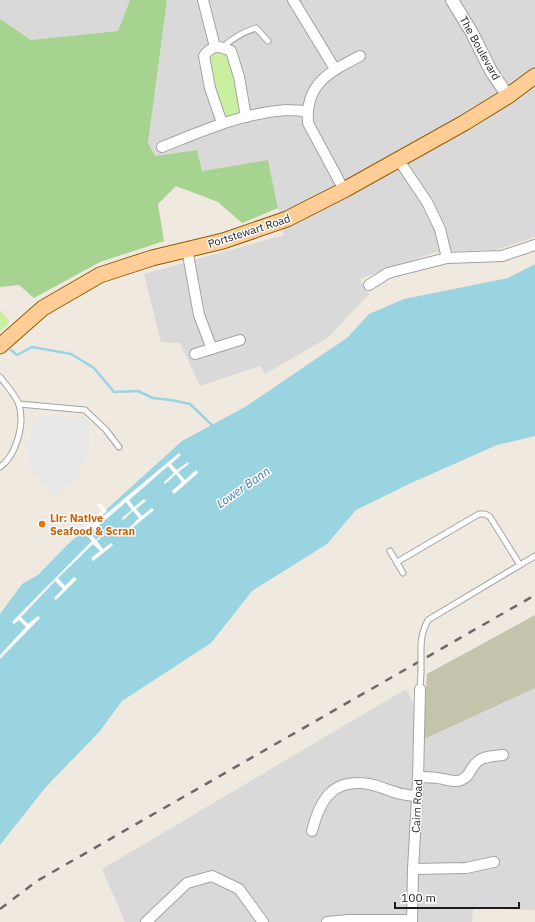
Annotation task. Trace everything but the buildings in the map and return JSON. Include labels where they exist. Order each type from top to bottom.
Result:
[{"type":"main road","name":"Portstewart Road","points":[[0,346],[43,308],[100,275],[152,258],[223,241],[288,219],[344,190],[464,123],[508,96],[535,76]]},
{"type":"street","points":[[203,0],[219,47]]},
{"type":"street","name":"The Boulevard","points":[[452,0],[472,33],[491,71],[508,96]]},
{"type":"street","points":[[297,2],[335,69]]},
{"type":"street","points":[[222,123],[210,88],[204,56],[209,50],[219,47],[230,51],[239,77],[246,117]]},
{"type":"street","points":[[344,190],[308,123],[308,111],[312,93],[321,80],[335,69],[360,56]]},
{"type":"street","points":[[162,148],[222,123],[286,110],[308,111]]},
{"type":"street","points":[[398,159],[427,202],[440,229],[447,258]]},
{"type":"street","points":[[369,285],[388,273],[447,258],[502,256],[535,245]]},
{"type":"street","points":[[187,249],[199,316],[212,349]]},
{"type":"street","points":[[195,354],[240,340]]},
{"type":"street","name":"Cairn Road","points":[[412,921],[420,689]]},
{"type":"street","points":[[418,777],[442,779],[452,782],[462,780],[470,773],[477,761],[484,758],[503,755]]},
{"type":"street","points":[[312,831],[316,815],[322,802],[331,792],[343,785],[357,782],[370,784],[402,794],[417,796]]},
{"type":"street","points":[[413,869],[466,868],[494,862]]},
{"type":"street","points":[[146,922],[187,883],[212,876],[239,889],[263,922]]},
{"type":"street","points":[[327,922],[348,920],[412,921]]},
{"type":"lane","points":[[219,47],[244,31],[256,28],[268,41]]},
{"type":"lane","points":[[0,377],[19,404],[20,412],[20,430],[15,446],[3,465],[0,467]]},
{"type":"lane","points":[[19,404],[85,410],[106,430],[119,447]]},
{"type":"lane","points":[[397,562],[479,514],[485,514],[490,517],[520,565]]},
{"type":"lane","points":[[390,551],[403,573]]},
{"type":"lane","points":[[420,689],[421,637],[428,620],[535,556]]},
{"type":"shaded area","points":[[0,0],[130,0],[118,31],[31,40],[0,19]]},
{"type":"shaded area","points":[[167,0],[535,0],[535,237],[495,250],[436,252],[359,279],[369,294],[329,337],[265,374],[260,366],[200,386],[180,343],[161,342],[144,274],[284,235],[268,160],[201,171],[196,150],[155,156],[148,143]]},
{"type":"shaded area","points":[[40,415],[85,418],[89,423],[87,462],[77,470],[81,474],[55,496],[27,464],[26,456],[33,419]]},
{"type":"shaded area","points":[[535,615],[535,688],[422,740],[427,674]]},
{"type":"shaded area","points":[[535,684],[535,910],[473,908],[472,922],[125,922],[102,869],[406,689],[428,734]]},
{"type":"green space","points":[[130,0],[167,0],[148,143],[155,156],[197,150],[202,171],[268,160],[278,208],[242,223],[218,202],[176,186],[158,204],[164,241],[100,262],[34,298],[19,285],[0,287],[0,19],[31,40],[118,31]]},
{"type":"green space","points":[[223,52],[229,56],[242,109],[236,117],[229,118],[220,108],[209,58],[215,53]]},
{"type":"green space","points":[[0,310],[10,322],[0,331]]},
{"type":"water","name":"Lower Bann","points":[[535,264],[535,436],[497,445],[409,484],[356,510],[327,544],[252,591],[211,643],[122,701],[100,731],[45,788],[0,845],[0,614],[22,584],[38,575],[66,546],[182,441],[245,407],[335,346],[348,337],[369,314],[404,299],[508,278]]},
{"type":"pier","points":[[179,453],[181,455],[171,464],[177,470],[188,462],[189,464],[178,472],[185,480],[196,470],[198,473],[174,494],[172,491],[182,482],[176,474],[165,484],[164,482],[174,473],[168,466],[129,500],[134,507],[144,499],[146,501],[136,509],[142,516],[152,508],[154,510],[131,529],[130,527],[139,518],[133,511],[123,520],[122,518],[132,510],[126,502],[90,533],[96,540],[103,534],[104,535],[97,541],[103,549],[111,543],[113,545],[93,561],[91,558],[100,551],[93,544],[58,578],[65,586],[74,577],[77,579],[56,600],[54,598],[63,589],[55,581],[21,617],[28,624],[38,616],[40,618],[0,659],[0,655],[26,627],[19,620],[14,624],[12,622],[92,541],[82,530],[102,511],[97,505],[100,503],[107,511],[88,529]]},
{"type":"waterway","points":[[11,350],[17,355],[32,347],[71,354],[94,368],[114,392],[138,391],[153,398],[190,404],[214,427]]},
{"type":"railway","points":[[0,909],[37,881],[535,595]]},
{"type":"place","name":"Lir: Native Seafood & Scran","points":[[42,524]]}]
